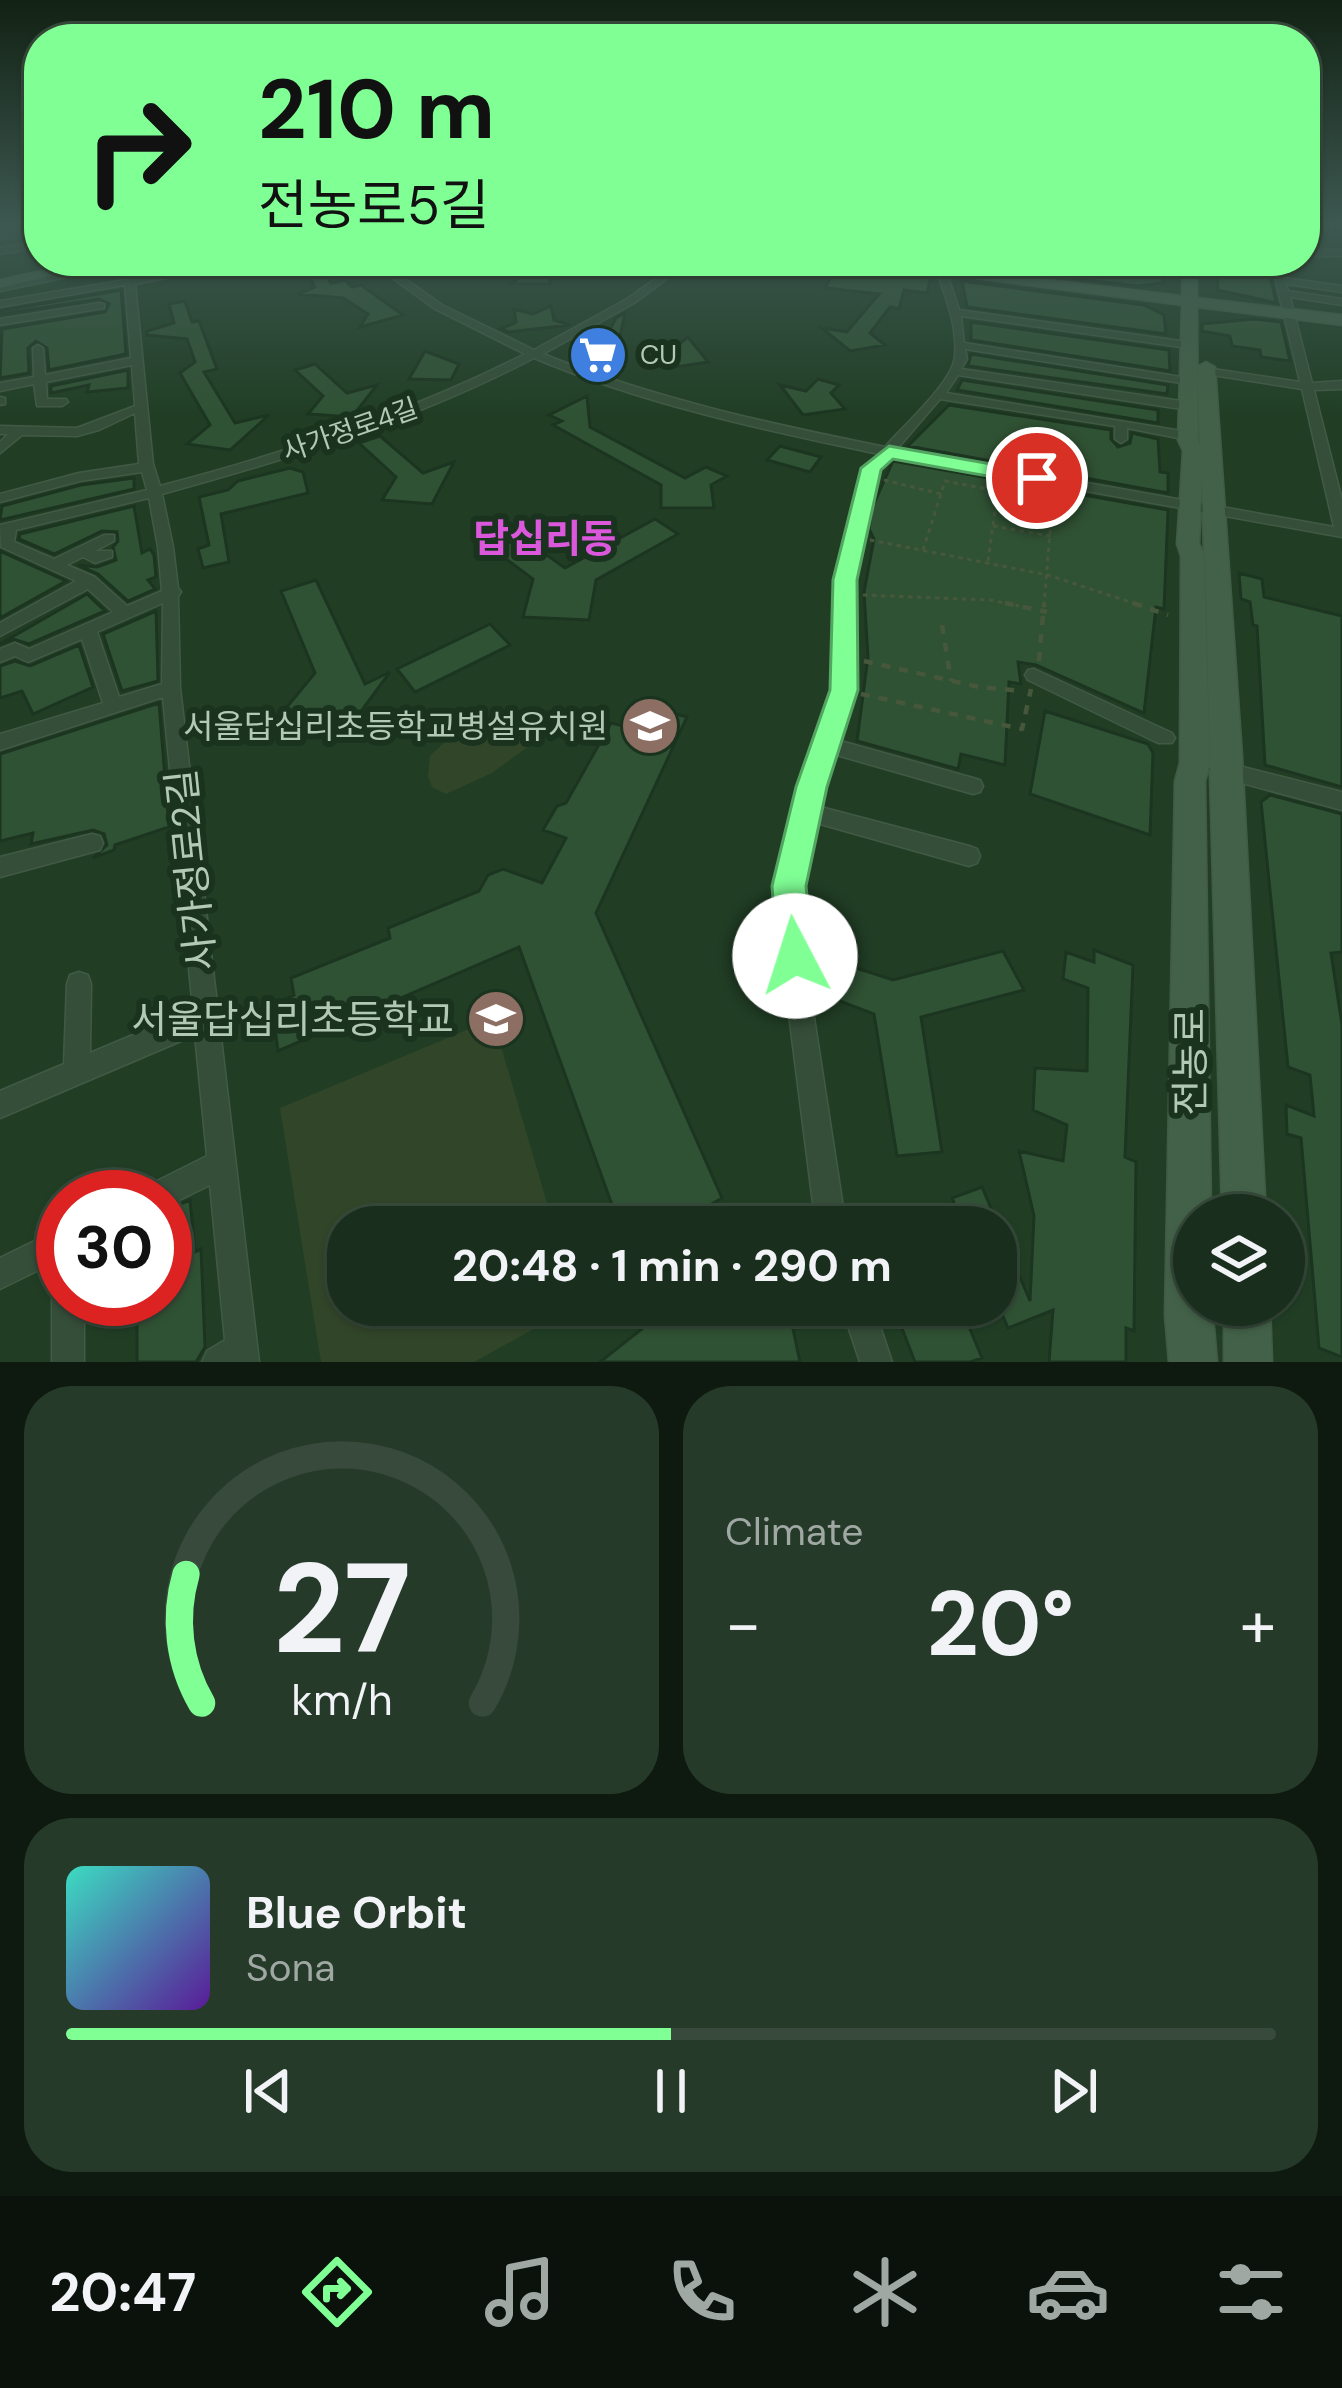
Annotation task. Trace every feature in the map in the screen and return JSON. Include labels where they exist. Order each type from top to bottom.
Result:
[{"type":"main road","points":[[1083,286],[1342,320]]},
{"type":"main road","name":"전농로","points":[[1194,286],[1206,371],[1204,507],[1211,767],[1242,1194]]},
{"type":"main road","name":"전농로","points":[[1200,286],[1188,345],[1188,436],[1204,507]]},
{"type":"main road","name":"전농로","points":[[1193,1362],[1190,827],[1211,767]]},
{"type":"main road","points":[[1247,1326],[1248,1362]]},
{"type":"street","points":[[0,304],[116,286]]},
{"type":"street","name":"사가정로2길","points":[[132,286],[134,361],[146,466],[158,494],[173,592],[171,688],[222,1164],[234,1357]]},
{"type":"street","points":[[410,286],[469,326],[536,354],[593,377],[736,419],[889,452],[1342,531],[1334,471],[1284,286]]},
{"type":"street","name":"사가정로4길","points":[[4,537],[86,509],[158,494],[429,404],[536,354],[654,286]]},
{"type":"street","points":[[828,1206],[789,886],[805,811],[844,690],[845,593],[866,478],[938,395],[961,359],[955,312],[946,286]]},
{"type":"street","points":[[1287,294],[1342,302]]},
{"type":"street","points":[[0,322],[100,305]]},
{"type":"street","points":[[955,312],[1188,345]]},
{"type":"street","points":[[958,345],[1188,382]]},
{"type":"street","points":[[38,348],[41,403]]},
{"type":"street","points":[[0,396],[38,380],[134,361]]},
{"type":"street","points":[[955,370],[1188,406]]},
{"type":"street","points":[[1206,371],[1309,387],[1342,385]]},
{"type":"street","points":[[938,395],[1188,436]]},
{"type":"street","points":[[1,430],[41,403],[62,402]]},
{"type":"street","points":[[1,430],[70,433],[108,422],[116,409],[140,408]]},
{"type":"street","points":[[1120,423],[1121,440]]},
{"type":"street","points":[[0,449],[19,431]]},
{"type":"street","points":[[59,447],[70,433]]},
{"type":"street","points":[[48,464],[60,483]]},
{"type":"street","points":[[0,498],[85,473],[146,466]]},
{"type":"street","points":[[30,490],[24,482],[31,473]]},
{"type":"street","points":[[85,473],[86,509]]},
{"type":"street","points":[[4,537],[89,581],[122,611]]},
{"type":"street","points":[[57,564],[83,550],[95,558],[108,546]]},
{"type":"street","points":[[0,630],[89,581]]},
{"type":"street","points":[[0,656],[15,649],[28,656],[173,592]]},
{"type":"street","points":[[86,629],[106,674],[113,706]]},
{"type":"street","points":[[1032,684],[1166,739]]},
{"type":"street","points":[[0,742],[171,688]]},
{"type":"street","points":[[827,745],[973,786]]},
{"type":"street","points":[[1211,767],[1342,801]]},
{"type":"street","points":[[805,811],[969,856]]},
{"type":"street","points":[[0,867],[92,843]]},
{"type":"street","points":[[77,1072],[79,984]]},
{"type":"street","points":[[0,1105],[207,1017]]},
{"type":"street","points":[[192,1179],[222,1164]]},
{"type":"street","points":[[0,1274],[36,1256]]},
{"type":"street","points":[[68,1326],[68,1362]]},
{"type":"street","points":[[864,1326],[877,1362]]},
{"type":"path","points":[[988,562],[1000,472]]},
{"type":"path","points":[[866,478],[941,494]]},
{"type":"path","points":[[923,550],[945,482],[998,491]]},
{"type":"path","points":[[844,690],[1022,729],[1047,612],[1051,520],[1073,485]]},
{"type":"path","points":[[993,526],[1051,536]]},
{"type":"path","points":[[853,537],[1048,575],[1168,615]]},
{"type":"path","points":[[845,593],[990,600],[1047,612]]},
{"type":"path","points":[[942,626],[951,681]]},
{"type":"path","points":[[847,657],[951,681],[1032,684]]},
{"type":"green space","points":[[508,708],[529,714],[529,746],[492,773],[446,794],[432,787],[430,756],[451,736]]},
{"type":"green space","points":[[493,1019],[548,1206],[327,1206],[327,1326],[539,1326],[474,1362],[321,1362],[280,1108]]},
{"type":"building","points":[[362,286],[403,315],[360,327],[368,314],[343,298],[298,294],[315,287]]},
{"type":"building","points":[[929,286],[927,293],[904,290],[899,309],[890,307],[870,333],[885,345],[850,351],[822,328],[847,332],[879,294],[825,288]]},
{"type":"building","points":[[963,286],[1144,305],[1164,315],[1166,334],[967,307]]},
{"type":"building","points":[[1218,286],[1272,286],[1276,303],[1218,290]]},
{"type":"building","points":[[121,290],[126,354],[49,370],[47,348],[36,341],[28,348],[29,373],[0,378],[2,329],[105,312],[109,304],[99,299],[0,311]]},
{"type":"building","points":[[185,301],[192,322],[199,321],[217,369],[204,372],[235,423],[269,415],[230,450],[187,444],[210,425],[180,373],[195,362],[187,339],[147,335],[147,331],[174,323],[169,304]]},
{"type":"building","points":[[551,306],[554,320],[570,325],[501,329],[516,322],[514,309],[533,314]]},
{"type":"building","points":[[625,313],[613,369],[594,362],[600,351],[592,347],[605,339],[616,318]]},
{"type":"building","points":[[1254,319],[1281,322],[1290,361],[1261,357],[1260,350],[1232,346],[1230,336],[1202,331],[1202,324]]},
{"type":"building","points":[[971,322],[1169,350],[1170,371],[971,340]]},
{"type":"building","points":[[688,337],[708,362],[669,368],[650,342],[674,348]]},
{"type":"building","points":[[425,351],[459,364],[451,380],[409,379]]},
{"type":"building","points":[[971,354],[1168,385],[1167,394],[968,366]]},
{"type":"building","points":[[315,364],[347,393],[377,385],[352,417],[308,414],[323,396],[295,370]]},
{"type":"building","points":[[128,370],[128,388],[87,392],[89,385],[51,393],[51,386]]},
{"type":"building","points":[[818,379],[839,385],[831,393],[845,409],[803,415],[780,385],[806,391]]},
{"type":"building","points":[[962,380],[1158,410],[1158,423],[957,390]]},
{"type":"building","points":[[587,396],[590,427],[685,478],[706,467],[727,476],[711,485],[714,508],[661,508],[661,485],[553,425],[562,421],[549,415]]},
{"type":"building","points":[[949,405],[1111,430],[1118,447],[1130,443],[1132,433],[1158,439],[1160,472],[1168,473],[1168,493],[908,446]]},
{"type":"building","points":[[380,436],[423,473],[454,462],[432,504],[382,500],[396,477],[359,443]]},
{"type":"building","points":[[780,446],[821,457],[810,472],[767,460]]},
{"type":"building","points":[[893,461],[1168,510],[1164,609],[1156,607],[1144,713],[1036,665],[1018,662],[1021,684],[1009,682],[1005,765],[961,754],[958,769],[857,741],[868,657],[864,592],[874,539],[869,529],[872,508]]},
{"type":"building","points":[[290,468],[303,472],[308,493],[221,514],[229,562],[203,568],[198,549],[209,545],[199,497]]},
{"type":"building","points":[[134,478],[134,489],[0,520],[2,506],[81,485]]},
{"type":"building","points":[[134,506],[142,553],[150,549],[154,555],[156,577],[148,580],[155,589],[128,601],[98,574],[78,565],[97,567],[116,560],[117,532],[102,531],[54,554],[19,539],[20,534]]},
{"type":"building","points":[[655,519],[678,534],[596,580],[589,620],[523,617],[533,579],[473,534],[499,521],[565,568]]},
{"type":"building","points":[[0,551],[66,581],[0,618]]},
{"type":"building","points":[[1239,573],[1262,579],[1264,597],[1342,616],[1342,787],[1265,765],[1257,626],[1250,602],[1241,599]]},
{"type":"building","points":[[316,580],[365,684],[390,672],[343,736],[277,719],[315,673],[281,591]]},
{"type":"building","points":[[87,594],[105,611],[29,644],[13,639],[0,644]]},
{"type":"building","points":[[156,611],[158,681],[122,691],[103,634]]},
{"type":"building","points":[[490,624],[510,645],[415,692],[397,669]]},
{"type":"building","points":[[79,645],[93,687],[33,714],[22,691],[0,698],[0,666],[15,661],[30,666]]},
{"type":"building","points":[[159,703],[169,827],[115,845],[114,850],[93,858],[107,845],[104,834],[93,830],[31,844],[33,833],[0,841],[0,754]]},
{"type":"building","points":[[637,703],[687,717],[596,913],[722,1198],[708,1206],[612,1206],[519,947],[278,1051],[272,1005],[294,995],[291,978],[390,938],[388,928],[479,891],[488,875],[503,869],[542,883],[566,838],[543,830],[557,806],[566,803],[611,723],[624,726]]},
{"type":"building","points":[[1045,711],[1148,744],[1153,753],[1150,835],[1030,794]]},
{"type":"building","points":[[1270,795],[1342,814],[1342,952],[1331,953],[1342,1025],[1342,1357],[1319,1348],[1301,1138],[1287,1134],[1286,1105],[1314,1116],[1310,1075],[1288,1067],[1261,802]]},
{"type":"building","points":[[1094,950],[1133,965],[1125,1157],[1136,1162],[1134,1331],[1126,1328],[1126,1362],[1049,1362],[1053,1310],[1017,1324],[1017,1270],[1030,1301],[1034,1216],[1019,1151],[1063,1161],[1067,1125],[1033,1110],[1035,1068],[1087,1071],[1088,988],[1063,979],[1066,952],[1094,962]]},
{"type":"building","points":[[1003,951],[1024,990],[921,1017],[942,1152],[897,1156],[874,1014],[837,1000],[844,964],[893,980]]},
{"type":"building","points":[[982,1187],[990,1206],[955,1206],[952,1198]]},
{"type":"building","points":[[192,1221],[195,1252],[201,1249],[205,1347],[196,1362],[137,1362],[137,1326],[192,1326]]},
{"type":"building","points":[[645,1326],[792,1326],[800,1362],[600,1362]]},
{"type":"building","points":[[901,1326],[969,1326],[982,1358],[970,1362],[915,1362]]},
{"type":"place","name":"CU","points":[[598,355]]},
{"type":"place","name":"서울답십리초등학교병설유치원","points":[[650,726]]},
{"type":"place","name":"서울답십리초등학교","points":[[496,1019]]},
{"type":"district","name":"답십리동","points":[[545,538]]},
{"type":"route","points":[[795,956],[789,886],[811,787],[844,690],[845,580],[860,498],[871,468],[889,452],[1037,478]]}]
